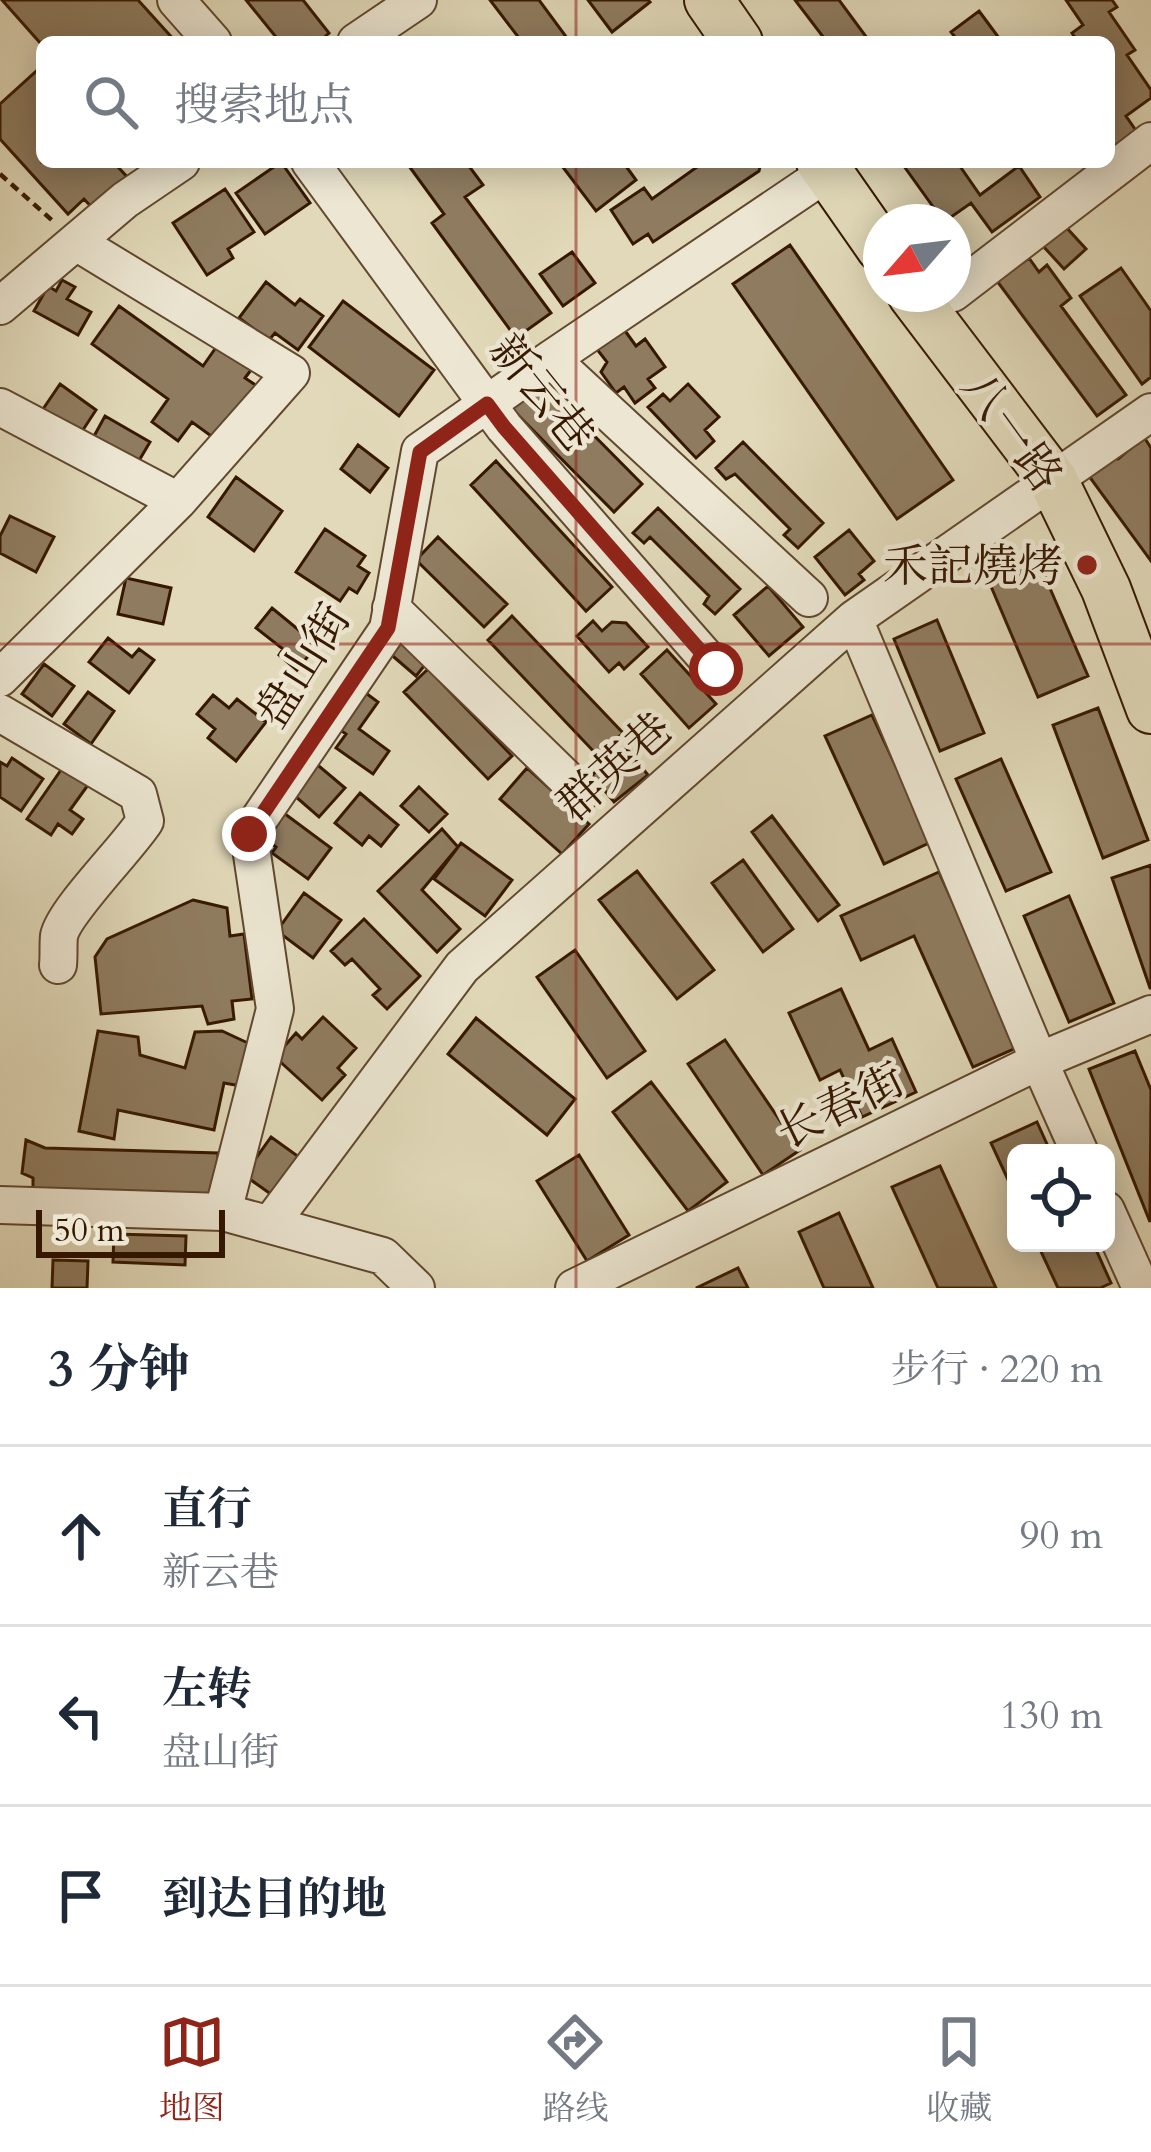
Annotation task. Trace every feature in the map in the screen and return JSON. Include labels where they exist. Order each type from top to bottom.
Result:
[{"type":"main road","points":[[709,0],[734,36]]},
{"type":"main road","points":[[826,168],[863,222]]},
{"type":"main road","name":"八一路","points":[[944,312],[1053,481],[1106,590],[1151,709]]},
{"type":"street","points":[[176,0],[207,36]]},
{"type":"street","points":[[365,36],[418,0]]},
{"type":"street","points":[[1115,167],[1151,141]]},
{"type":"street","points":[[0,306],[125,200],[172,168]]},
{"type":"street","name":"新云巷","points":[[314,168],[504,427],[716,669]]},
{"type":"street","name":"盘山街","points":[[223,1212],[274,1010],[249,834],[388,628],[420,452],[824,168]]},
{"type":"street","points":[[971,273],[1114,168]]},
{"type":"street","points":[[0,679],[178,501],[291,373],[76,242]]},
{"type":"street","points":[[551,359],[808,598]]},
{"type":"street","points":[[0,406],[178,501]]},
{"type":"street","name":"群英巷","points":[[271,1223],[462,967],[854,619],[1151,412]]},
{"type":"street","points":[[392,608],[580,793]]},
{"type":"street","points":[[854,619],[1076,1144]]},
{"type":"street","points":[[0,713],[138,794],[145,820],[59,932],[58,965]]},
{"type":"street","name":"长春街","points":[[574,1288],[1039,1061],[1151,1014]]},
{"type":"street","points":[[0,1205],[223,1212],[383,1256],[416,1288]]},
{"type":"street","points":[[1115,1230],[1141,1288]]},
{"type":"path","points":[[0,174],[76,242]]},
{"type":"building","points":[[2,0],[138,0],[171,36],[36,36]]},
{"type":"building","points":[[246,0],[303,0],[329,33],[326,36],[275,36]]},
{"type":"building","points":[[490,0],[539,0],[566,36],[517,36]]},
{"type":"building","points":[[588,0],[648,0],[650,2],[612,32]]},
{"type":"building","points":[[795,0],[839,0],[866,36],[822,36]]},
{"type":"building","points":[[1066,0],[1112,0],[1117,7],[1109,12],[1135,50],[1127,55],[1151,90],[1151,98],[1126,116],[1137,132],[1115,147],[1115,36],[1074,36],[1083,25]]},
{"type":"building","points":[[979,11],[998,36],[954,36],[951,32]]},
{"type":"building","points":[[36,71],[36,168],[119,168],[132,182],[98,214],[84,199],[68,214],[0,139],[0,104]]},
{"type":"building","points":[[272,168],[285,168],[310,203],[265,234],[236,193]]},
{"type":"building","points":[[410,168],[470,168],[483,185],[465,197],[551,313],[516,338],[432,223],[444,214]]},
{"type":"building","points":[[564,168],[627,168],[636,180],[596,211]]},
{"type":"building","points":[[696,168],[760,168],[653,242],[648,234],[633,244],[611,210],[644,188],[652,199]]},
{"type":"building","points":[[905,168],[961,168],[980,195],[1020,168],[1040,197],[992,232],[971,203],[931,204]]},
{"type":"building","points":[[225,189],[254,232],[228,249],[233,258],[207,275],[173,223]]},
{"type":"building","points":[[1065,226],[1086,249],[1064,269],[1043,246]]},
{"type":"building","points":[[790,245],[953,480],[897,519],[733,284]]},
{"type":"building","points":[[572,252],[595,283],[563,306],[540,274]]},
{"type":"building","points":[[1029,258],[1039,272],[1047,265],[1071,298],[1061,306],[1126,395],[1097,416],[997,281]]},
{"type":"building","points":[[1121,268],[1151,311],[1151,377],[1142,384],[1080,296]]},
{"type":"building","points":[[62,280],[75,287],[67,299],[91,312],[78,335],[34,311],[48,286],[56,291]]},
{"type":"building","points":[[266,282],[295,305],[300,299],[323,316],[298,350],[275,333],[269,340],[239,318]]},
{"type":"building","points":[[343,301],[434,370],[399,416],[309,347]]},
{"type":"building","points":[[119,306],[203,366],[217,346],[251,370],[245,378],[257,386],[218,441],[192,422],[178,441],[152,422],[168,399],[92,344]]},
{"type":"building","points":[[623,328],[636,346],[645,339],[665,367],[648,379],[655,388],[635,403],[624,387],[616,393],[601,372],[607,362],[596,348]]},
{"type":"building","points":[[539,380],[642,484],[614,512],[511,408]]},
{"type":"building","points":[[60,384],[96,410],[79,436],[41,412]]},
{"type":"building","points":[[688,384],[719,417],[705,430],[714,441],[696,458],[648,407],[663,394],[670,401]]},
{"type":"building","points":[[105,416],[150,442],[137,464],[93,438]]},
{"type":"building","points":[[1144,437],[1151,448],[1151,561],[1086,472],[1109,455],[1118,459]]},
{"type":"building","points":[[743,442],[823,523],[798,548],[784,535],[790,529],[735,474],[726,479],[716,468]]},
{"type":"building","points":[[358,445],[388,468],[370,492],[341,469]]},
{"type":"building","points":[[496,461],[612,587],[586,611],[471,485]]},
{"type":"building","points":[[236,477],[282,511],[254,551],[208,517]]},
{"type":"building","points":[[658,508],[740,589],[715,614],[704,604],[709,596],[650,537],[644,543],[633,533]]},
{"type":"building","points":[[10,516],[54,537],[36,572],[0,553],[0,536]]},
{"type":"building","points":[[325,529],[365,556],[358,566],[369,573],[357,593],[349,588],[340,601],[296,572]]},
{"type":"building","points":[[849,530],[874,561],[859,574],[864,580],[845,595],[815,557]]},
{"type":"building","points":[[438,537],[507,604],[484,627],[416,560]]},
{"type":"building","points":[[1039,563],[1088,676],[1038,697],[990,584]]},
{"type":"building","points":[[126,578],[171,588],[163,624],[118,614]]},
{"type":"building","points":[[768,586],[803,627],[769,656],[734,615]]},
{"type":"building","points":[[272,608],[317,645],[297,670],[279,655],[283,649],[256,628]]},
{"type":"building","points":[[512,616],[623,733],[598,756],[488,640]]},
{"type":"building","points":[[937,620],[984,733],[940,751],[894,639]]},
{"type":"building","points":[[593,621],[602,631],[612,622],[626,623],[648,647],[624,669],[619,663],[609,672],[577,636]]},
{"type":"building","points":[[400,637],[428,661],[416,676],[388,652]]},
{"type":"building","points":[[108,638],[132,657],[139,649],[154,660],[129,693],[89,662]]},
{"type":"building","points":[[667,650],[716,704],[689,728],[641,674]]},
{"type":"building","points":[[44,664],[74,686],[52,716],[22,694]]},
{"type":"building","points":[[428,669],[512,756],[488,779],[404,692]]},
{"type":"building","points":[[359,688],[378,702],[359,729],[389,751],[373,774],[336,748],[346,734],[333,725]]},
{"type":"building","points":[[88,692],[114,711],[91,744],[64,724]]},
{"type":"building","points":[[213,695],[229,708],[237,699],[266,722],[236,761],[208,738],[215,729],[197,714]]},
{"type":"building","points":[[1098,708],[1148,840],[1103,858],[1053,725]]},
{"type":"building","points":[[872,715],[931,842],[884,864],[825,736]]},
{"type":"building","points":[[626,748],[648,775],[614,802],[592,775]]},
{"type":"building","points":[[12,758],[43,779],[21,811],[0,797],[0,762],[7,766]]},
{"type":"building","points":[[1001,759],[1051,872],[1006,891],[956,779]]},
{"type":"building","points":[[313,761],[345,788],[319,817],[288,790]]},
{"type":"building","points":[[63,767],[88,785],[70,810],[83,819],[72,834],[58,824],[51,835],[27,819]]},
{"type":"building","points":[[527,768],[589,824],[562,854],[500,799]]},
{"type":"building","points":[[419,787],[447,814],[429,832],[401,806]]},
{"type":"building","points":[[360,793],[398,825],[381,846],[369,836],[362,845],[335,823]]},
{"type":"building","points":[[277,808],[331,848],[308,879],[272,853],[276,847],[259,834]]},
{"type":"building","points":[[772,816],[839,905],[818,921],[752,832]]},
{"type":"building","points":[[442,829],[458,847],[422,890],[460,929],[437,952],[378,891]]},
{"type":"building","points":[[461,843],[512,880],[485,916],[434,879]]},
{"type":"building","points":[[743,860],[793,929],[763,952],[712,883]]},
{"type":"building","points":[[1151,865],[1151,988],[1150,988],[1112,878]]},
{"type":"building","points":[[637,871],[714,970],[677,999],[599,900]]},
{"type":"building","points":[[939,872],[1018,1047],[973,1067],[914,936],[861,960],[841,916]]},
{"type":"building","points":[[304,893],[341,920],[313,958],[277,931]]},
{"type":"building","points":[[1069,896],[1114,1003],[1069,1022],[1024,916]]},
{"type":"building","points":[[193,900],[227,908],[230,936],[244,934],[252,999],[232,1001],[234,1019],[208,1024],[202,1006],[101,1014],[95,957],[107,939]]},
{"type":"building","points":[[364,919],[420,976],[387,1009],[373,995],[380,989],[352,959],[345,965],[331,951]]},
{"type":"building","points":[[575,950],[645,1051],[607,1078],[537,977]]},
{"type":"building","points":[[841,989],[869,1050],[892,1039],[916,1092],[862,1117],[840,1070],[820,1080],[789,1013]]},
{"type":"building","points":[[323,1017],[356,1048],[338,1068],[345,1075],[322,1100],[275,1057],[296,1033],[302,1039]]},
{"type":"building","points":[[476,1018],[575,1099],[547,1135],[448,1054]]},
{"type":"building","points":[[98,1031],[138,1037],[140,1055],[185,1068],[195,1032],[222,1031],[250,1044],[241,1086],[224,1083],[214,1130],[118,1110],[114,1139],[79,1131]]},
{"type":"building","points":[[725,1040],[800,1150],[763,1175],[688,1064]]},
{"type":"building","points":[[1135,1051],[1151,1090],[1150,1222],[1089,1069]]},
{"type":"building","points":[[651,1082],[727,1182],[688,1211],[613,1112]]},
{"type":"building","points":[[1037,1122],[1047,1144],[1007,1144],[1007,1178],[991,1143]]},
{"type":"building","points":[[271,1137],[299,1157],[272,1195],[244,1175]]},
{"type":"building","points":[[26,1140],[45,1148],[218,1153],[217,1201],[33,1194],[33,1178],[22,1173]]},
{"type":"building","points":[[579,1155],[629,1235],[587,1261],[537,1181]]},
{"type":"building","points":[[940,1166],[996,1288],[938,1288],[892,1187]]},
{"type":"building","points":[[839,1213],[873,1288],[824,1288],[799,1232]]},
{"type":"building","points":[[114,1234],[186,1236],[185,1265],[113,1262]]},
{"type":"building","points":[[1041,1252],[1097,1252],[1111,1283],[1100,1288],[1058,1288]]},
{"type":"building","points":[[53,1260],[88,1261],[87,1288],[52,1288]]},
{"type":"building","points":[[738,1268],[748,1288],[696,1288]]},
{"type":"place","name":"禾記燒烤","points":[[1087,565]]},
{"type":"route","points":[[249,834],[388,628],[420,452],[487,404],[716,669]]}]
